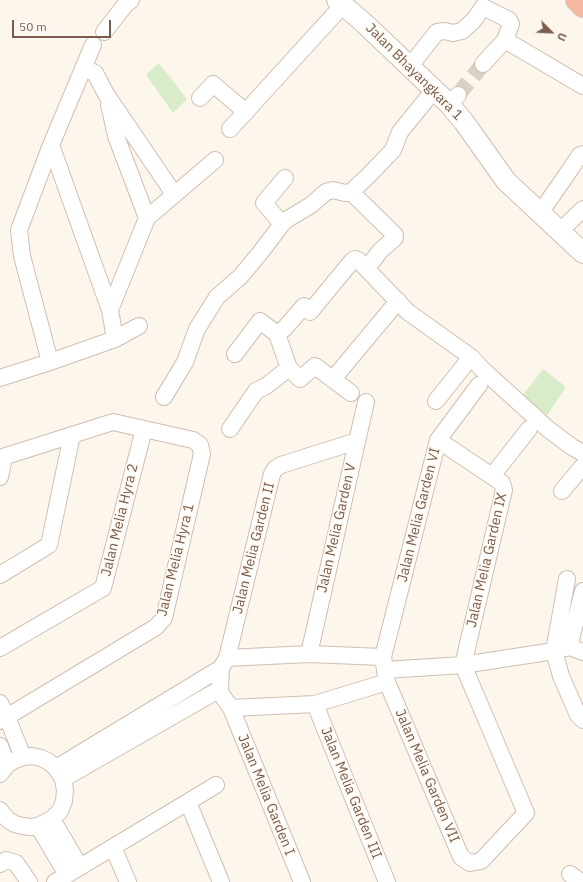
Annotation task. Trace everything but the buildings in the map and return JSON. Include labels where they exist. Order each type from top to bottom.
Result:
[{"type":"highway","points":[[577,0],[583,6]]},
{"type":"street","points":[[104,32],[125,2]]},
{"type":"street","points":[[230,129],[340,3]]},
{"type":"street","name":"Jalan Bhayangkara 1","points":[[340,3],[364,23],[435,89],[454,99],[464,122],[506,181],[583,253]]},
{"type":"street","points":[[410,66],[437,32],[445,31],[453,33],[462,31],[474,20],[485,4],[509,20],[511,24],[505,40],[483,64]]},
{"type":"street","points":[[505,40],[583,86]]},
{"type":"street","points":[[50,362],[22,256],[19,230],[51,145],[92,45]]},
{"type":"street","points":[[83,68],[95,73],[106,94],[174,194]]},
{"type":"street","points":[[200,98],[213,84],[246,112]]},
{"type":"street","points":[[164,397],[185,362],[197,329],[217,297],[240,277],[286,220],[311,205],[326,192],[333,190],[345,193],[351,192],[368,176],[393,150],[400,132],[435,89]]},
{"type":"street","points":[[106,94],[116,136],[147,218]]},
{"type":"street","points":[[51,145],[110,310],[115,339]]},
{"type":"street","points":[[540,212],[580,156],[583,154]]},
{"type":"street","points":[[110,310],[147,218],[215,160]]},
{"type":"street","points":[[282,224],[264,203],[285,178]]},
{"type":"street","points":[[351,192],[395,235],[395,238],[380,251],[366,268]]},
{"type":"street","points":[[560,231],[583,208]]},
{"type":"street","points":[[284,329],[304,306],[310,312],[352,260],[358,260],[408,312],[472,357],[482,369],[548,429],[572,447],[583,453]]},
{"type":"street","points":[[333,380],[398,300]]},
{"type":"street","points":[[235,354],[260,321],[277,334],[289,368],[300,379],[315,366],[352,393]]},
{"type":"street","points":[[0,378],[115,339],[139,326]]},
{"type":"street","points":[[436,401],[472,357]]},
{"type":"street","points":[[230,429],[256,391],[266,386],[289,368]]},
{"type":"street","name":"Jalan Melia Garden VI","points":[[385,670],[438,440],[479,385]]},
{"type":"street","name":"Jalan Melia Garden V","points":[[309,654],[366,402]]},
{"type":"street","name":"Jalan Melia Hyra 1","points":[[2,458],[112,422],[193,440],[200,445],[202,454],[164,618],[156,627],[2,714]]},
{"type":"street","name":"Jalan Melia Hyra 2","points":[[0,648],[103,588],[144,429]]},
{"type":"street","points":[[492,476],[529,429]]},
{"type":"street","points":[[0,575],[49,546],[72,435]]},
{"type":"street","name":"Jalan Melia Garden IX","points":[[438,440],[502,483],[504,490],[463,665]]},
{"type":"street","name":"Jalan Melia Garden II","points":[[220,689],[224,663],[272,474],[275,469],[281,465],[357,441]]},
{"type":"street","points":[[0,477],[2,458]]},
{"type":"street","points":[[562,491],[583,466]]},
{"type":"street","points":[[567,579],[554,651],[561,676],[581,713]]},
{"type":"street","points":[[59,773],[224,663],[309,654],[385,670],[463,665],[554,651],[576,650],[583,591]]},
{"type":"street","name":"Jalan Melia Garden VII","points":[[385,670],[461,857],[470,863],[480,861],[526,813],[463,665]]},
{"type":"street","points":[[59,773],[220,689],[223,698],[231,708],[315,704],[385,670]]},
{"type":"street","name":"Jalan Melia Garden III","points":[[315,704],[387,882]]},
{"type":"street","name":"Jalan Melia Garden I","points":[[231,708],[302,882]]},
{"type":"street","points":[[2,714],[23,757]]},
{"type":"street","points":[[0,746],[4,770]]},
{"type":"street","points":[[3,818],[15,824],[30,827],[45,822],[60,811],[64,801],[65,790],[59,773],[49,762],[41,758],[32,756],[23,757],[15,760],[4,770]]},
{"type":"street","points":[[45,822],[67,875],[216,785]]},
{"type":"street","points":[[188,802],[221,882]]},
{"type":"street","points":[[113,847],[128,882]]},
{"type":"street","points":[[0,864],[6,860],[16,863],[29,882]]},
{"type":"green space","points":[[159,63],[187,99],[173,113],[146,75]]},
{"type":"green space","points":[[543,369],[566,387],[546,417],[522,396]]},
{"type":"tunnel","points":[[458,95],[483,64]]}]
